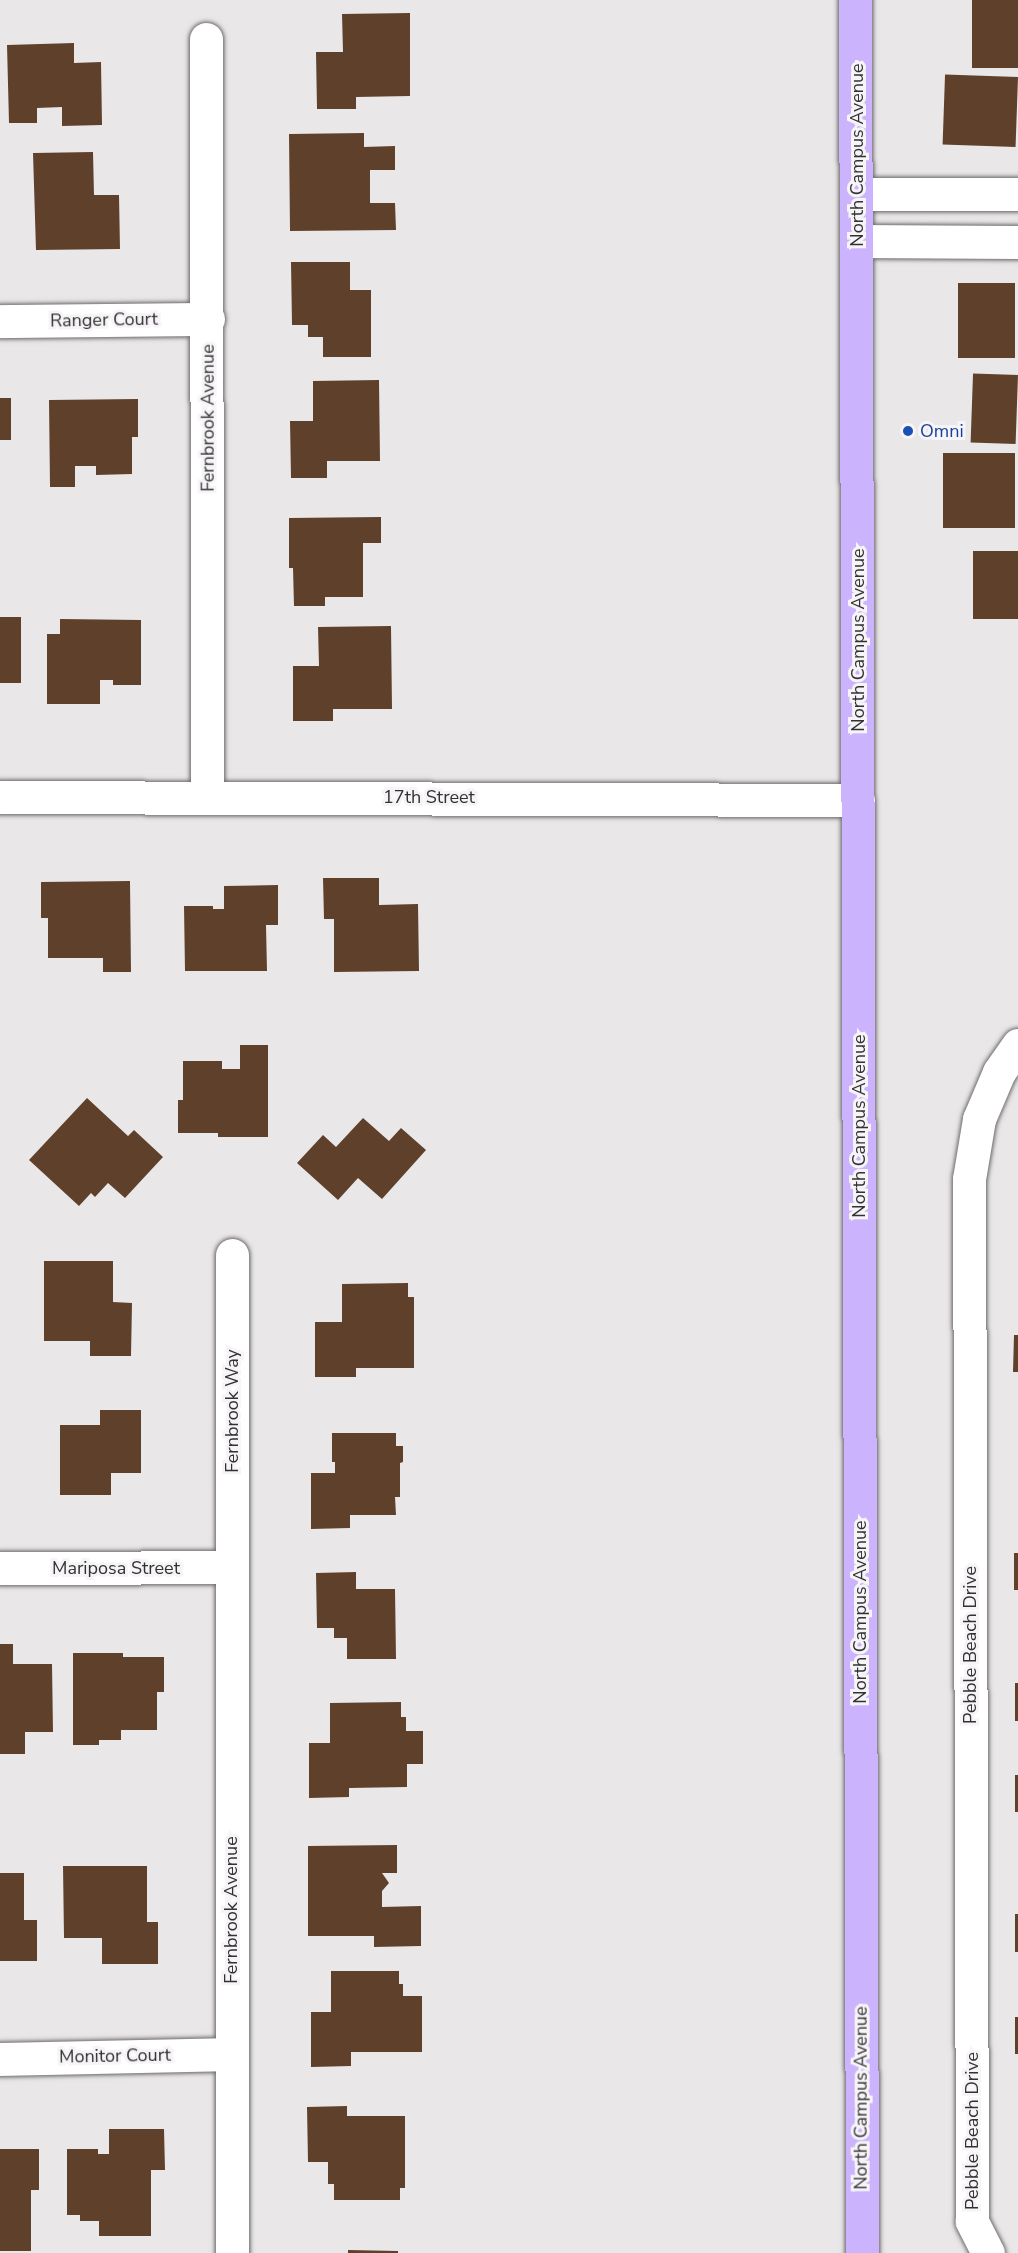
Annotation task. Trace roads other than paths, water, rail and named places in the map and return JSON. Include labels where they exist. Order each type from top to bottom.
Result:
[{"type":"main road","name":"North Campus Avenue","points":[[855,0],[862,2253]]},
{"type":"street","name":"Fernbrook Avenue","points":[[206,39],[207,796]]},
{"type":"street","points":[[857,194],[1018,194]]},
{"type":"street","points":[[857,241],[1018,242]]},
{"type":"street","name":"Ranger Court","points":[[0,321],[208,319]]},
{"type":"street","name":"17th Street","points":[[0,797],[858,800]]},
{"type":"street","name":"Pebble Beach Drive","points":[[988,2253],[972,2221],[969,1179],[979,1119],[999,1072],[1018,1045]]},
{"type":"street","name":"Fernbrook Way","points":[[232,1255],[232,1567]]},
{"type":"street","name":"Fernbrook Avenue","points":[[231,2253],[232,1567]]},
{"type":"street","name":"Mariposa Street","points":[[0,1568],[232,1567]]},
{"type":"street","name":"Monitor Court","points":[[0,2059],[230,2054]]},
{"type":"place","name":"Omni","points":[[908,431]]}]
